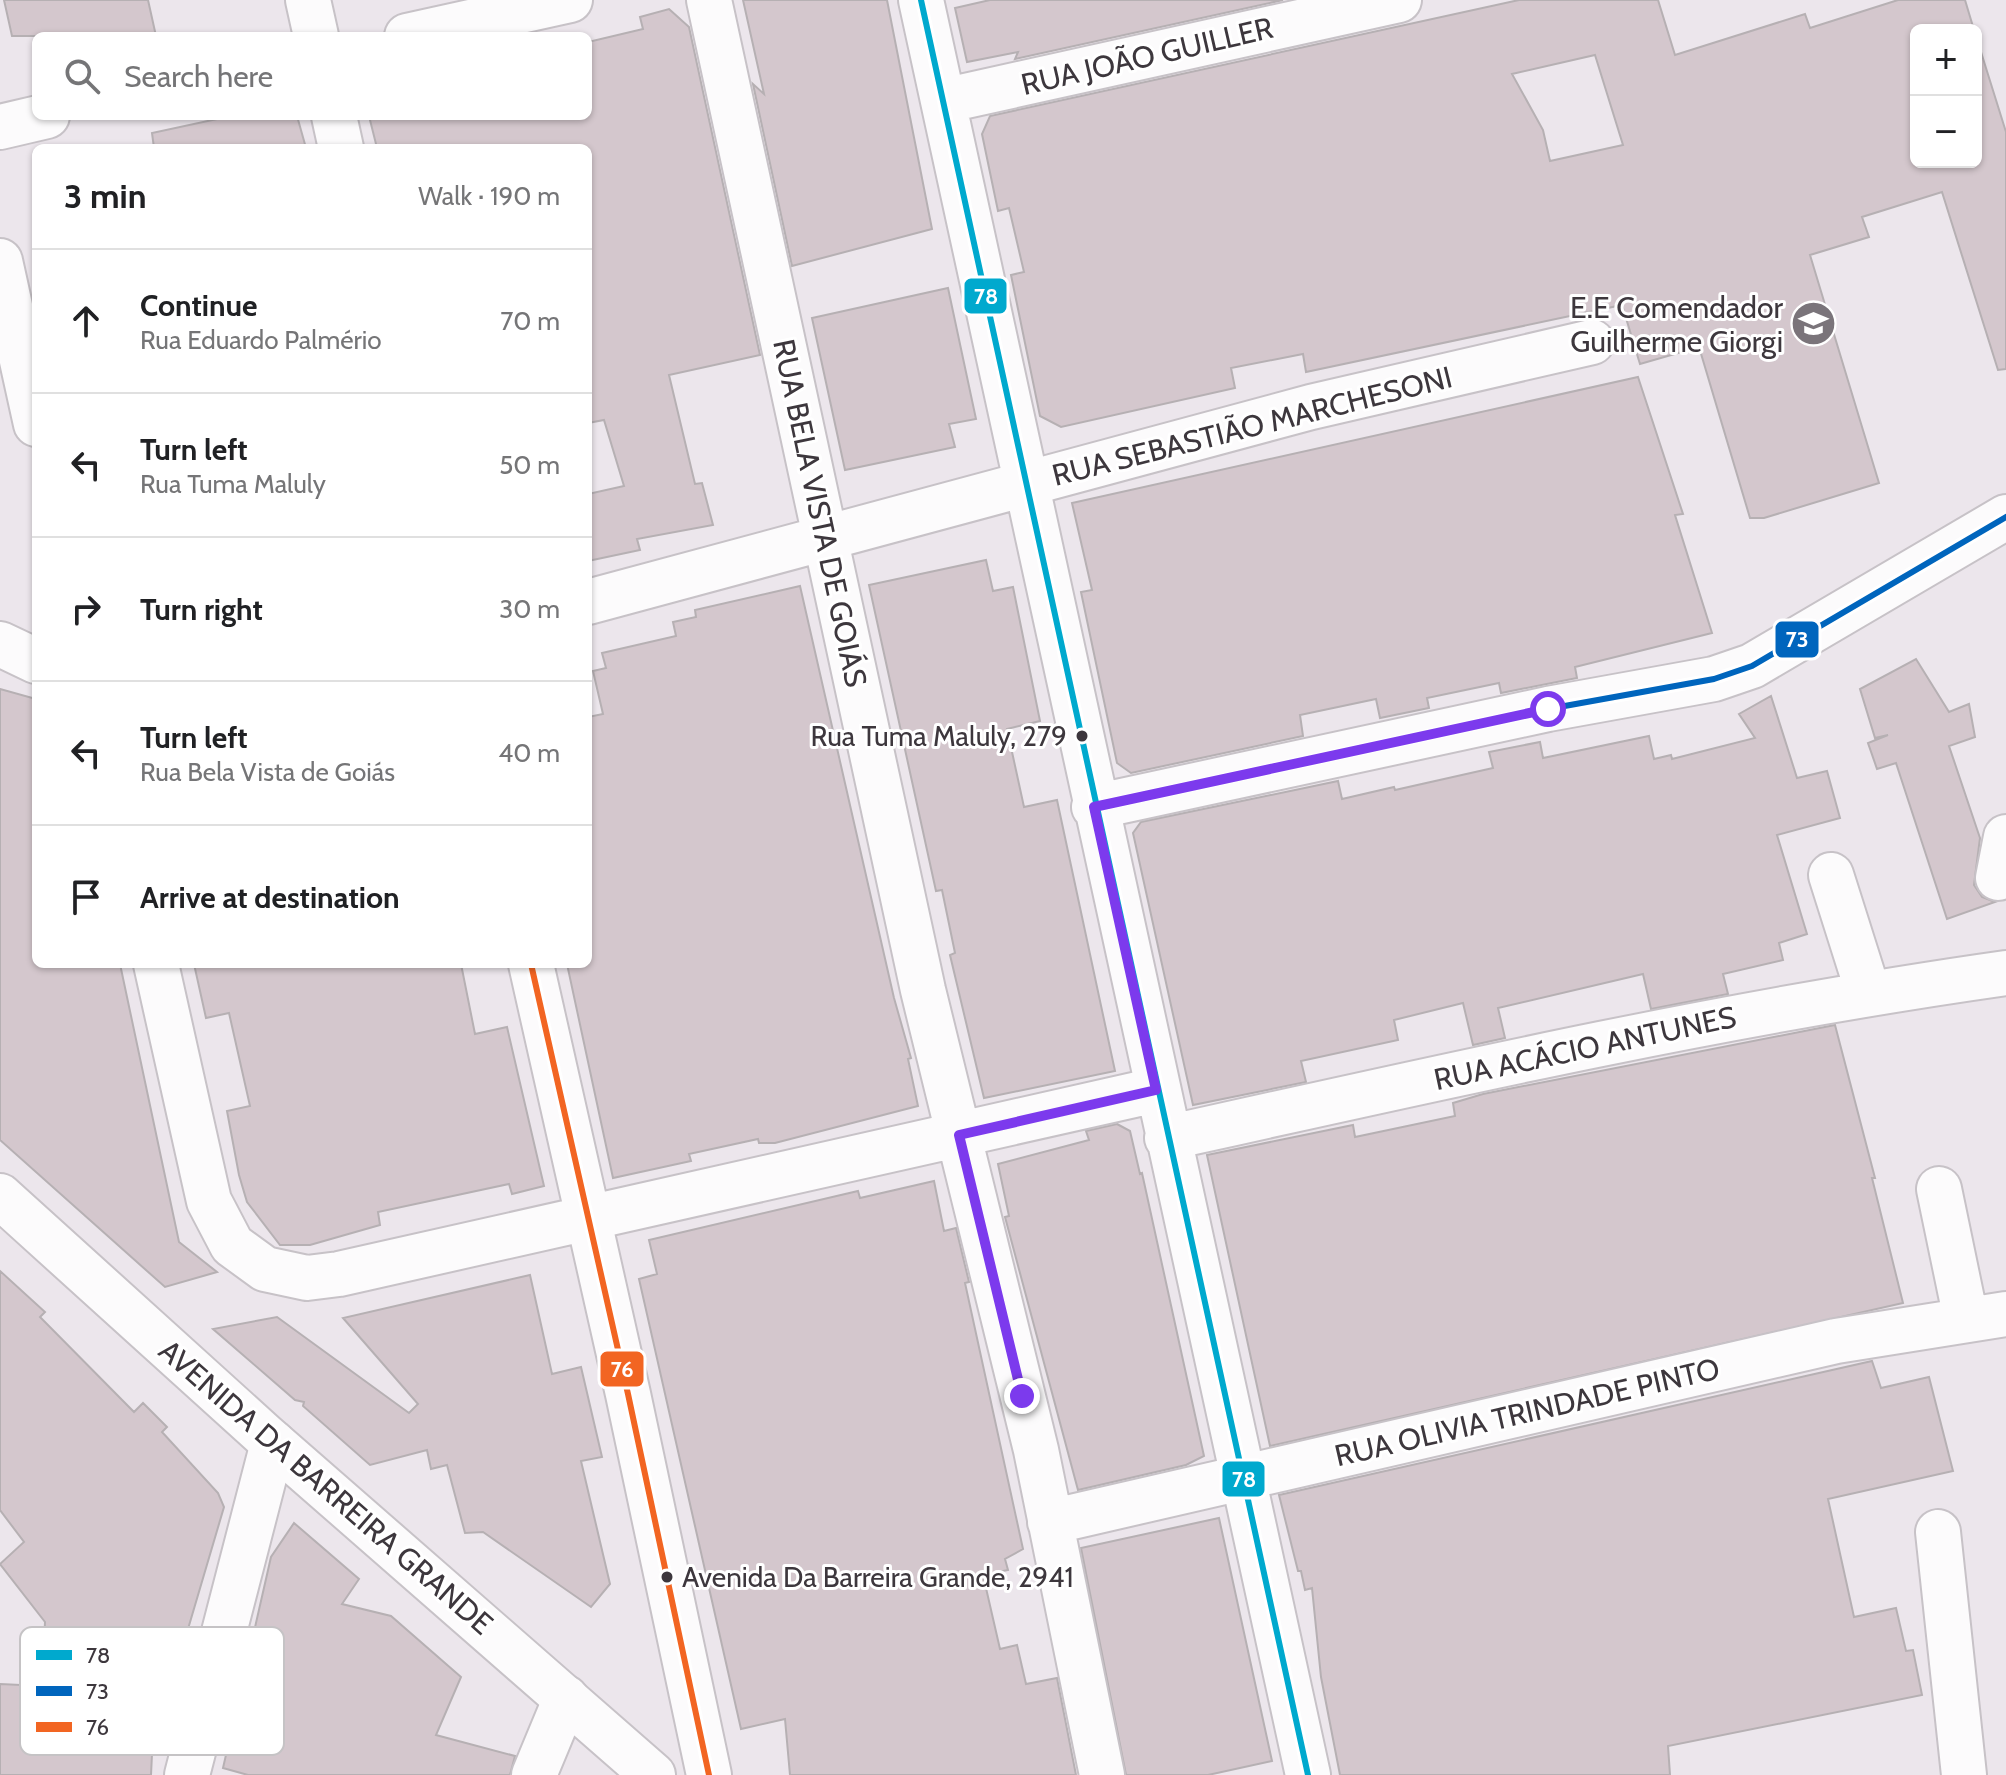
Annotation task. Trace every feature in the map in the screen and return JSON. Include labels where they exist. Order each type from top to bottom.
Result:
[{"type":"street","points":[[308,0],[315,32]]},
{"type":"street","points":[[425,32],[570,0]]},
{"type":"street","name":"RUA BELA VISTA DE GOIÁS","points":[[709,0],[827,537],[865,726],[1050,1522],[1102,1775]]},
{"type":"street","points":[[921,0],[1094,807],[1308,1775]]},
{"type":"street","name":"RUA JOÃO GUILLER","points":[[943,101],[1399,0]]},
{"type":"street","points":[[0,127],[32,120]]},
{"type":"street","points":[[335,120],[340,144]]},
{"type":"street","points":[[0,261],[32,406]]},
{"type":"street","name":"RUA SEBASTIÃO MARCHESONI","points":[[592,601],[1311,407],[1592,342]]},
{"type":"street","points":[[1094,807],[1532,712],[1714,679],[1752,666],[2006,517]]},
{"type":"street","points":[[0,644],[32,659]]},
{"type":"street","points":[[1831,875],[1868,992]]},
{"type":"street","points":[[157,968],[209,1201],[232,1245],[265,1269],[307,1278],[339,1274],[1156,1090]]},
{"type":"street","points":[[532,968],[709,1775]]},
{"type":"street","name":"RUA ACÁCIO ANTUNES","points":[[1167,1138],[1556,1051],[1868,992],[2006,973]]},
{"type":"street","points":[[1939,1189],[1986,1317]]},
{"type":"street","name":"AVENIDA DA BARREIRA GRANDE","points":[[0,1196],[273,1443],[653,1775]]},
{"type":"street","name":"RUA OLIVIA TRINDADE PINTO","points":[[1050,1522],[1836,1341],[1986,1317]]},
{"type":"street","points":[[225,1627],[273,1443]]},
{"type":"street","points":[[1938,1532],[1964,1775]]},
{"type":"street","points":[[534,1775],[566,1698]]},
{"type":"street","points":[[187,1775],[192,1755]]},
{"type":"building","points":[[4,0],[148,0],[155,32],[32,32],[32,36],[12,36]]},
{"type":"building","points":[[743,0],[887,0],[932,229],[792,266],[753,84],[764,94]]},
{"type":"building","points":[[990,0],[1283,0],[1015,59],[1018,52],[967,62],[955,8]]},
{"type":"building","points":[[1519,0],[1658,0],[1675,55],[1805,14],[1810,28],[1898,0],[1965,0],[1972,24],[1910,24],[1910,168],[1982,168],[1982,55],[2006,132],[2006,369],[1998,370],[1942,192],[1862,217],[1869,237],[1810,255],[1879,483],[1764,518],[1750,518],[1699,347],[1640,364],[1622,305],[1306,372],[1303,354],[1231,368],[1235,388],[1061,427],[1040,416],[1011,275],[1024,272],[1009,208],[998,211],[982,134],[990,116]],"holes":[[[1595,55],[1623,145],[1550,161],[1543,130],[1512,74]]]},
{"type":"building","points":[[669,9],[689,27],[760,355],[669,375],[695,484],[702,483],[713,525],[637,539],[640,550],[592,560],[592,493],[624,486],[604,420],[592,422],[592,144],[376,144],[370,120],[592,120],[592,41],[643,29],[640,17]]},
{"type":"building","points":[[212,120],[298,120],[305,144],[153,144],[152,133]]},
{"type":"building","points":[[948,288],[976,419],[949,424],[955,447],[845,470],[812,318]]},
{"type":"building","points":[[1638,377],[1683,514],[1675,515],[1712,633],[1575,667],[1577,678],[1501,693],[1499,683],[1427,698],[1429,708],[1380,718],[1376,699],[1300,715],[1303,736],[1131,773],[1117,763],[1081,592],[1092,590],[1072,503]]},
{"type":"building","points":[[986,560],[993,591],[1013,587],[1040,721],[1007,729],[1024,807],[1057,800],[1115,1071],[984,1098],[950,955],[955,953],[942,890],[936,891],[869,585]]},
{"type":"building","points":[[800,586],[894,998],[911,1058],[908,1059],[918,1106],[775,1143],[759,1143],[758,1139],[689,1154],[691,1161],[613,1178],[568,968],[592,968],[592,716],[603,714],[593,671],[606,668],[602,653],[676,636],[673,622],[696,617],[695,610]]},
{"type":"building","points":[[1916,659],[1949,712],[1969,704],[1975,737],[1949,746],[1980,838],[1974,885],[1982,897],[1995,902],[1947,919],[1896,763],[1877,769],[1868,743],[1888,735],[1875,738],[1860,689]]},
{"type":"building","points":[[0,689],[32,698],[32,968],[121,968],[179,1242],[217,1272],[165,1287],[0,1140]]},
{"type":"building","points":[[1771,696],[1797,778],[1827,771],[1840,818],[1777,835],[1807,934],[1779,943],[1783,960],[1723,974],[1728,994],[1651,1009],[1643,974],[1498,1008],[1505,1038],[1473,1045],[1463,1003],[1394,1020],[1398,1040],[1301,1061],[1306,1082],[1193,1105],[1133,833],[1141,822],[1338,781],[1342,799],[1394,787],[1395,790],[1493,768],[1489,752],[1540,742],[1543,758],[1649,736],[1654,759],[1671,755],[1672,759],[1755,738],[1739,714]]},
{"type":"building","points":[[195,968],[462,968],[475,1034],[507,1027],[544,1186],[512,1194],[509,1184],[378,1212],[380,1225],[310,1245],[280,1245],[247,1202],[239,1175],[227,1111],[250,1106],[229,1013],[206,1018]]},
{"type":"building","points":[[1835,1025],[1875,1178],[1872,1178],[1903,1303],[1270,1446],[1207,1155],[1353,1125],[1355,1137],[1455,1116],[1453,1103],[1483,1094]]},
{"type":"building","points":[[1117,1124],[1130,1131],[1142,1173],[1204,1456],[1186,1465],[1078,1490],[1005,1217],[1009,1216],[998,1164],[1089,1140],[1086,1131]]},
{"type":"building","points":[[934,1181],[944,1231],[956,1228],[969,1282],[965,1283],[1023,1549],[1005,1559],[1008,1570],[983,1575],[1000,1649],[1017,1645],[1026,1684],[1057,1678],[1076,1775],[790,1775],[785,1719],[741,1729],[639,1279],[657,1274],[649,1240],[858,1191],[860,1198]]},
{"type":"building","points":[[0,1271],[45,1312],[40,1317],[134,1412],[143,1403],[167,1427],[162,1432],[218,1493],[224,1507],[189,1627],[45,1627],[45,1622],[0,1564],[24,1542],[0,1510]]},
{"type":"building","points":[[530,1275],[552,1374],[581,1367],[602,1457],[581,1461],[610,1584],[591,1607],[483,1532],[465,1533],[447,1465],[431,1469],[427,1450],[370,1465],[303,1406],[304,1402],[295,1400],[213,1329],[277,1317],[409,1413],[418,1404],[343,1318]]},
{"type":"building","points":[[1872,1361],[1881,1388],[1929,1377],[1953,1471],[1828,1499],[1854,1617],[1896,1608],[1906,1651],[1913,1650],[1922,1695],[1668,1746],[1670,1775],[1340,1775],[1321,1677],[1312,1588],[1305,1590],[1301,1571],[1298,1571],[1279,1495]]},
{"type":"building","points":[[1219,1518],[1272,1761],[1208,1775],[1126,1775],[1081,1548]]},
{"type":"building","points":[[294,1523],[359,1579],[342,1604],[391,1616],[461,1677],[436,1735],[515,1756],[510,1775],[248,1775],[223,1768],[226,1755],[284,1755],[284,1627],[255,1627],[271,1557]]},
{"type":"building","points":[[0,1684],[20,1685],[20,1755],[152,1755],[151,1775],[0,1775]]},
{"type":"transit line","name":"78","points":[[921,0],[1308,1775]]},
{"type":"transit line","name":"73","points":[[1094,807],[1548,709],[1714,679],[1752,666],[2006,517]]},
{"type":"transit line","name":"76","points":[[532,968],[628,1394],[709,1775]]},
{"type":"place","name":"E.E Comendador Guilherme Giorgi","points":[[1814,324]]},
{"type":"place","name":"Rua Tuma Maluly, 279","points":[[1082,736]]},
{"type":"place","name":"Avenida Da Barreira Grande, 2941","points":[[667,1577]]},
{"type":"route","points":[[1022,1396],[959,1135],[1156,1090],[1094,807],[1548,709]]}]
